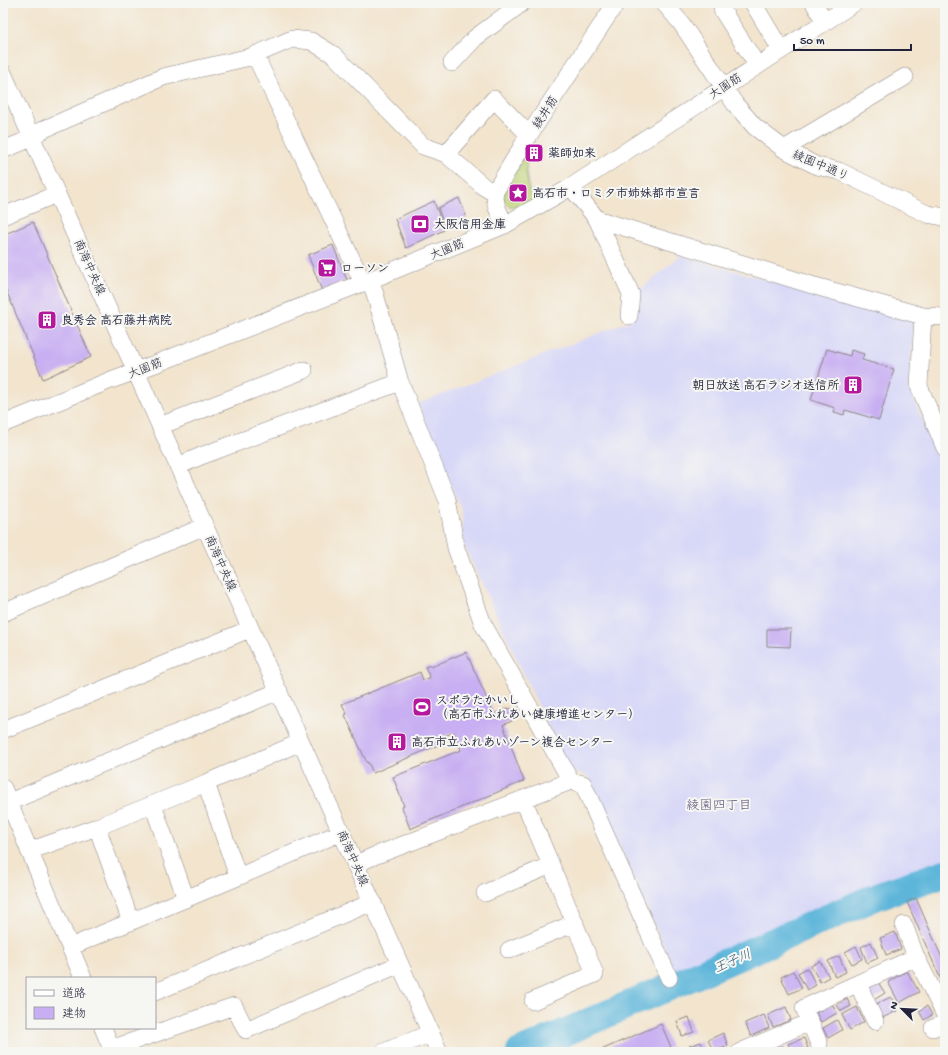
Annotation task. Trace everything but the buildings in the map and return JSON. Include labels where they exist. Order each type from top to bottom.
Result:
[{"type":"street","name":"綾井筋","points":[[494,193],[529,134],[616,3]]},
{"type":"street","points":[[753,3],[781,50]]},
{"type":"street","points":[[814,3],[825,22]]},
{"type":"street","name":"大園筋","points":[[3,424],[111,380],[136,372],[366,282],[505,225],[571,187],[854,3]]},
{"type":"street","name":"綾園中通り","points":[[669,4],[735,104],[755,126],[784,149],[817,166],[839,171],[927,214],[945,217]]},
{"type":"street","points":[[452,63],[475,38],[513,5]]},
{"type":"street","points":[[722,10],[757,66]]},
{"type":"street","points":[[3,150],[32,138],[40,131],[163,77],[250,57],[292,39],[311,41],[334,55],[424,146],[446,154],[484,187],[494,193],[497,208],[505,225]]},
{"type":"street","points":[[255,55],[366,282],[375,294],[400,382],[447,499],[456,548],[483,624],[570,781]]},
{"type":"street","name":"南海中央線","points":[[3,73],[440,1052]]},
{"type":"street","points":[[784,149],[905,77]]},
{"type":"street","points":[[446,154],[494,99],[529,134]]},
{"type":"street","points":[[571,187],[597,219],[631,294],[629,316]]},
{"type":"street","points":[[3,216],[57,194]]},
{"type":"street","points":[[597,219],[808,284],[923,316],[945,317]]},
{"type":"street","points":[[923,316],[919,386],[945,448]]},
{"type":"street","points":[[160,426],[304,370]]},
{"type":"street","points":[[178,466],[208,453],[400,382]]},
{"type":"street","points":[[3,613],[206,526]]},
{"type":"street","points":[[3,730],[250,628]]},
{"type":"street","points":[[83,977],[6,795],[279,691]]},
{"type":"street","points":[[29,851],[153,805],[301,742]]},
{"type":"street","points":[[356,864],[570,781],[584,784],[669,978]]},
{"type":"street","points":[[206,783],[238,877]]},
{"type":"street","points":[[523,799],[595,974],[532,1001]]},
{"type":"street","points":[[153,805],[186,899]]},
{"type":"street","points":[[97,827],[131,922]]},
{"type":"street","points":[[70,947],[342,832]]},
{"type":"street","points":[[485,893],[551,865]]},
{"type":"street","points":[[156,992],[373,902]]},
{"type":"street","points":[[509,950],[575,923]]},
{"type":"street","points":[[904,925],[916,957],[945,1015]]},
{"type":"street","points":[[819,1044],[804,1008],[916,957]]},
{"type":"street","points":[[103,1029],[112,1050],[234,1006],[246,1030],[400,964]]},
{"type":"street","points":[[858,984],[875,1021]]},
{"type":"street","points":[[741,1052],[810,1022]]},
{"type":"street","points":[[384,1052],[431,1033]]},
{"type":"shaded area","points":[[680,256],[914,320],[909,387],[945,475],[945,865],[885,888],[677,976],[589,777],[568,769],[463,543],[462,511],[418,404],[630,321],[633,296]]},
{"type":"green space","points":[[528,147],[526,172],[529,191],[532,193],[534,199],[523,205],[512,207],[505,203],[503,196]]},
{"type":"waterway","name":"王子川","points":[[520,1052],[880,895],[945,873]]},
{"type":"place","name":"薬師如来","points":[[534,153]]},
{"type":"place","name":"高石市・ロミタ市姉妹都市宣言","points":[[518,193]]},
{"type":"place","name":"大阪信用金庫","points":[[420,224]]},
{"type":"place","name":"ローソン","points":[[327,268]]},
{"type":"place","name":"良秀会 高石藤井病院","points":[[47,320]]},
{"type":"place","name":"朝日放送 高石ラジオ送信所","points":[[853,385]]},
{"type":"place","name":"スポラたかいし （高石市ふれあい健康増進センター）","points":[[422,707]]},
{"type":"place","name":"高石市立ふれあいゾーン複合センター","points":[[397,742]]},
{"type":"district","name":"綾園四丁目","points":[[719,804]]}]
